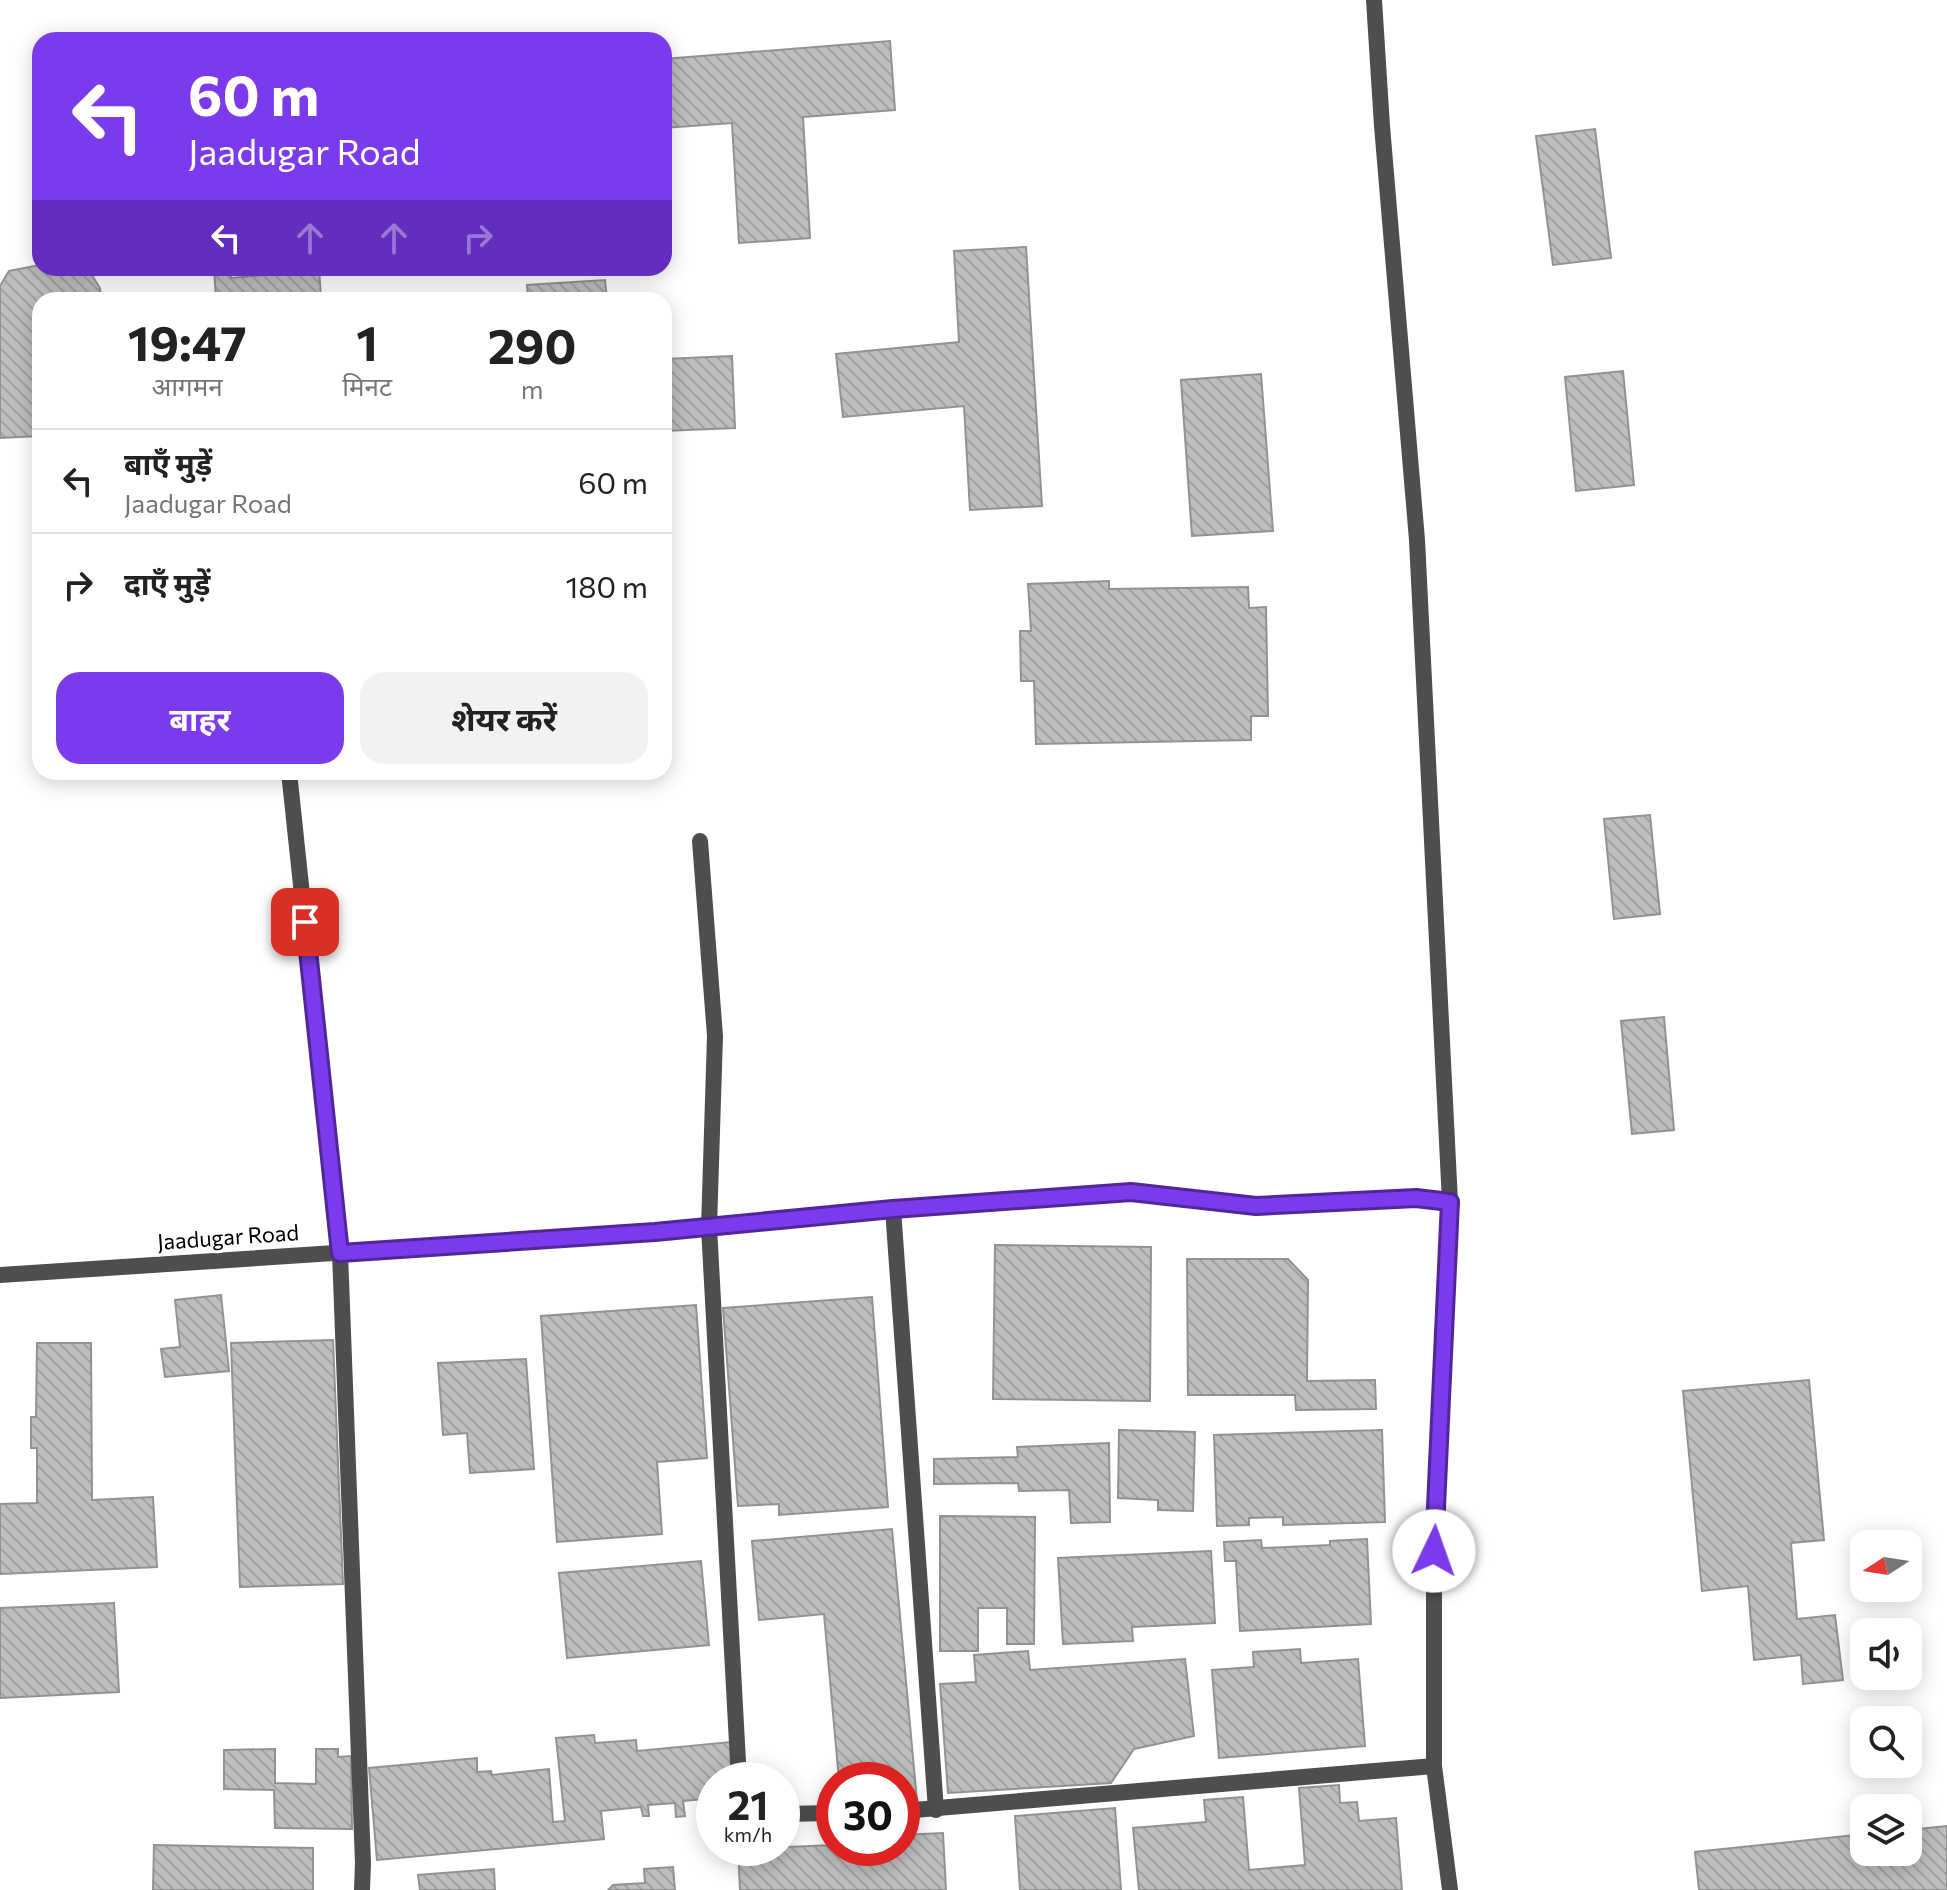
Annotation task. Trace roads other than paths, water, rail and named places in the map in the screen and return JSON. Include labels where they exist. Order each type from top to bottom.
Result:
[{"type":"street","points":[[1374,0],[1417,540],[1450,1202],[1434,1551],[1434,1766],[1450,1890]]},
{"type":"street","points":[[290,780],[340,1253],[362,1890]]},
{"type":"street","points":[[700,841],[715,1036],[709,1227],[738,1762]]},
{"type":"street","name":"Jaadugar Road","points":[[0,1275],[709,1227],[893,1209],[1131,1192],[1256,1206],[1416,1198],[1450,1202]]},
{"type":"street","points":[[893,1209],[936,1810]]},
{"type":"street","points":[[920,1810],[1434,1766]]}]
